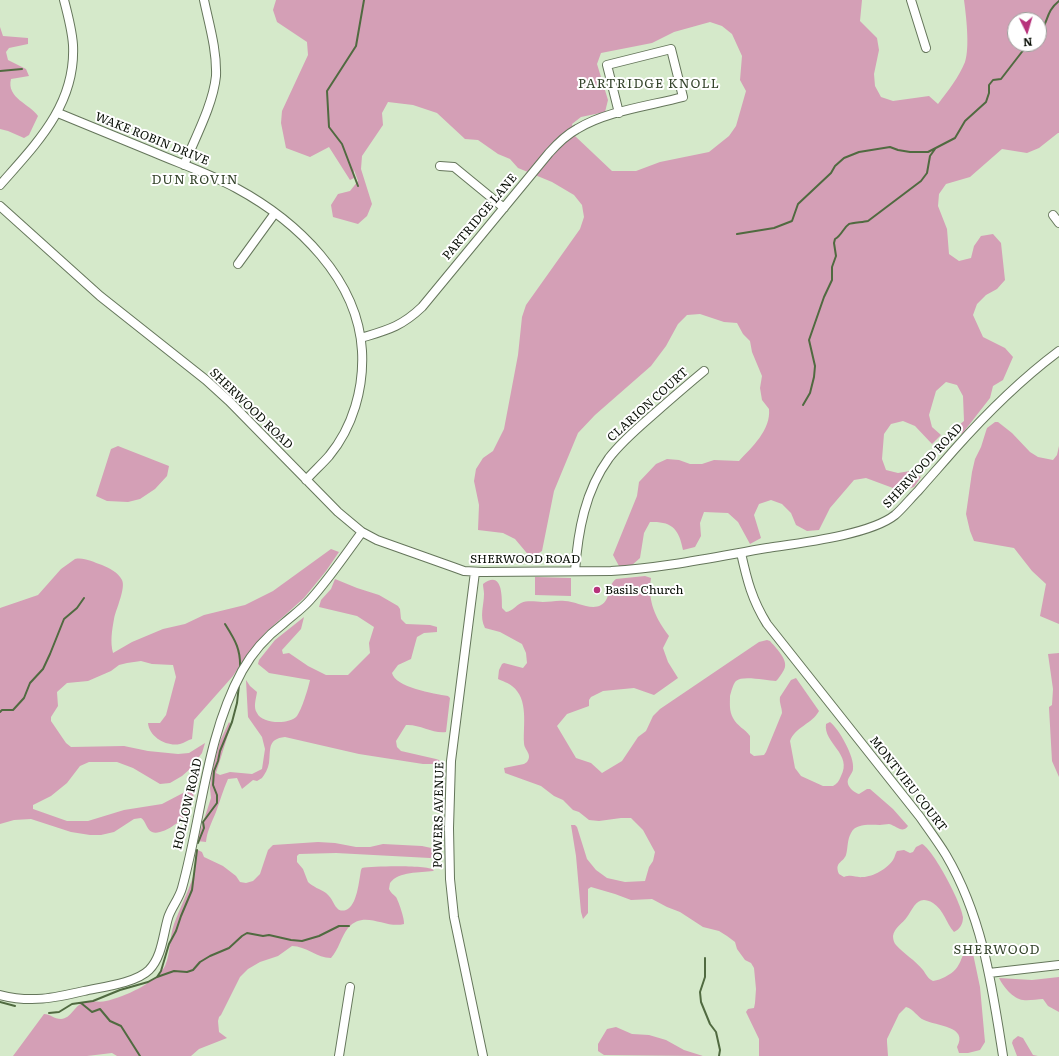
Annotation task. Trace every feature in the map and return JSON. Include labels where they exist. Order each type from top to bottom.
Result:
[{"type":"street","points":[[0,185],[45,133],[58,113],[69,84],[73,58],[71,33],[64,0]]},
{"type":"street","points":[[184,165],[209,104],[216,76],[214,50],[204,0]]},
{"type":"street","points":[[911,0],[926,48]]},
{"type":"street","name":"PARTRIDGE LANE","points":[[361,338],[391,329],[403,323],[422,307],[549,153],[577,129],[596,120],[619,113],[683,98],[671,49],[607,65],[619,113]]},
{"type":"street","name":"WAKE ROBIN DRIVE","points":[[58,113],[236,188],[275,213],[314,248],[329,265],[349,296],[355,312],[361,338],[362,374],[360,391],[348,425],[329,456],[306,480]]},
{"type":"street","points":[[440,166],[454,168],[504,208]]},
{"type":"street","name":"SHERWOOD ROAD","points":[[0,206],[95,291],[206,380],[338,512],[362,532],[377,540],[430,560],[475,572],[633,570],[741,553],[848,533],[870,527],[888,520],[900,511],[959,444],[1005,396],[1059,350]]},
{"type":"street","points":[[238,264],[275,213]]},
{"type":"street","points":[[1053,215],[1059,223]]},
{"type":"street","name":"CLARION COURT","points":[[575,571],[577,548],[584,510],[590,492],[609,458],[626,438],[704,371]]},
{"type":"street","name":"HOLLOW ROAD","points":[[0,995],[33,1000],[59,997],[125,981],[139,976],[148,970],[156,961],[169,916],[181,890],[212,753],[222,718],[232,692],[243,670],[269,635],[297,613],[311,599],[362,532]]},
{"type":"street","name":"MONTVIEU COURT","points":[[741,553],[750,592],[760,613],[920,817],[946,855],[968,900],[978,929],[990,973],[1003,1056]]},
{"type":"street","name":"POWERS AVENUE","points":[[475,572],[451,761],[449,828],[450,879],[454,917],[483,1056]]},
{"type":"street","points":[[990,973],[1059,965]]},
{"type":"street","points":[[339,1056],[350,987]]},
{"type":"shaded area","points":[[276,0],[862,0],[860,21],[877,38],[879,50],[874,74],[875,86],[881,97],[893,101],[929,96],[938,104],[963,68],[965,62],[967,48],[967,22],[964,0],[1059,0],[1059,133],[1039,148],[1027,153],[1002,149],[970,177],[946,184],[939,194],[938,206],[947,229],[949,254],[959,261],[971,258],[974,246],[981,236],[993,234],[1001,243],[1005,280],[997,289],[986,295],[977,304],[973,315],[983,337],[1005,348],[1013,357],[1003,380],[993,386],[990,398],[962,434],[954,429],[964,421],[963,396],[957,385],[946,382],[936,391],[929,415],[932,427],[941,435],[932,444],[915,426],[903,421],[891,424],[884,434],[882,459],[886,470],[898,473],[910,471],[921,477],[914,487],[901,491],[866,478],[854,480],[830,508],[819,530],[807,531],[796,525],[791,513],[782,504],[771,500],[759,504],[754,515],[761,538],[750,544],[738,522],[728,513],[704,512],[700,523],[701,536],[695,547],[683,550],[677,532],[673,528],[664,523],[650,522],[644,533],[640,558],[631,566],[619,566],[613,555],[637,496],[639,482],[656,464],[667,459],[679,460],[690,464],[702,464],[714,460],[739,461],[760,438],[769,417],[769,409],[762,400],[760,388],[762,376],[752,352],[750,341],[743,334],[737,323],[724,322],[700,314],[687,315],[678,324],[666,346],[651,366],[595,415],[578,433],[554,491],[542,551],[531,558],[515,539],[503,533],[478,530],[479,505],[474,481],[476,469],[483,458],[493,451],[504,429],[518,355],[522,317],[526,305],[580,229],[584,217],[582,205],[574,195],[552,182],[518,168],[510,159],[498,154],[478,140],[465,139],[437,113],[413,105],[388,102],[382,113],[383,125],[362,156],[361,169],[372,204],[367,216],[358,224],[333,217],[331,205],[338,194],[350,191],[358,181],[354,170],[354,178],[350,180],[329,147],[310,157],[286,148],[281,123],[282,111],[308,55],[307,42],[277,22],[273,10]],"holes":[[[710,22],[722,26],[732,34],[742,56],[740,80],[746,91],[736,126],[729,136],[709,152],[660,162],[636,171],[612,171],[575,136],[572,124],[581,117],[605,112],[608,100],[597,64],[601,53],[652,43],[674,32]]]},
{"type":"shaded area","points":[[0,27],[3,36],[28,38],[28,44],[9,48],[6,52],[8,60],[26,69],[29,76],[11,79],[10,86],[12,91],[15,96],[38,116],[29,135],[24,138],[0,129]]},
{"type":"shaded area","points":[[995,422],[998,422],[1012,433],[1030,452],[1038,457],[1053,460],[1057,455],[1059,446],[1059,624],[1040,616],[1046,584],[1032,571],[1014,548],[974,541],[970,531],[966,514],[972,472],[975,459],[981,447],[987,428]]},
{"type":"shaded area","points":[[118,446],[169,466],[167,476],[155,489],[140,499],[128,502],[107,501],[96,496],[111,449]]},
{"type":"shaded area","points":[[331,549],[339,552],[326,571],[304,598],[266,632],[248,653],[233,676],[194,720],[192,739],[180,744],[170,744],[155,737],[149,728],[148,723],[160,723],[166,715],[176,677],[173,665],[152,664],[141,661],[127,663],[119,665],[111,671],[88,681],[67,683],[57,692],[58,706],[51,717],[51,721],[66,743],[71,747],[124,746],[148,751],[178,754],[189,753],[205,743],[202,753],[190,769],[170,783],[160,784],[133,768],[117,762],[89,762],[80,766],[67,783],[51,796],[33,805],[33,809],[67,821],[88,821],[124,810],[162,804],[183,793],[195,784],[190,808],[182,819],[167,829],[156,833],[150,831],[141,818],[134,819],[114,832],[101,835],[71,832],[31,819],[14,820],[0,824],[0,608],[38,595],[61,569],[75,559],[85,559],[102,565],[116,573],[122,580],[123,584],[122,593],[115,615],[111,640],[113,653],[132,642],[163,629],[185,624],[204,615],[245,605],[273,591]]},
{"type":"shaded area","points":[[645,576],[651,578],[650,594],[654,609],[660,623],[669,636],[663,648],[668,662],[678,678],[654,695],[634,688],[603,691],[591,697],[589,700],[589,706],[567,714],[557,726],[576,758],[591,763],[602,773],[622,761],[638,737],[646,731],[653,716],[660,709],[759,642],[767,640],[770,641],[780,653],[785,664],[784,670],[778,679],[776,681],[749,678],[739,679],[734,684],[730,696],[730,710],[733,718],[750,736],[750,753],[754,756],[764,755],[766,752],[782,713],[780,697],[791,680],[796,678],[819,711],[792,736],[790,741],[795,768],[801,776],[823,786],[833,786],[837,783],[844,768],[841,755],[826,731],[826,724],[830,722],[842,737],[852,758],[853,769],[848,782],[850,787],[859,794],[867,789],[870,789],[893,809],[908,826],[901,829],[889,824],[864,825],[853,830],[848,841],[845,858],[838,865],[839,874],[844,877],[867,877],[880,872],[888,866],[893,860],[897,851],[904,850],[910,853],[922,844],[927,848],[940,866],[958,901],[963,917],[962,924],[954,932],[937,906],[923,900],[914,906],[897,928],[893,936],[893,940],[902,951],[917,963],[928,978],[933,981],[945,977],[956,969],[964,952],[971,944],[980,987],[985,1042],[980,1050],[968,1053],[959,1053],[957,1047],[960,1040],[959,1035],[955,1031],[924,1020],[911,1009],[906,1007],[899,1014],[887,1039],[888,1056],[759,1056],[759,1039],[746,1012],[748,1009],[754,1008],[755,1003],[756,989],[754,968],[751,963],[745,960],[737,949],[735,942],[719,931],[703,927],[680,912],[652,899],[631,900],[591,887],[588,889],[588,913],[583,919],[571,825],[575,825],[577,827],[587,859],[596,870],[607,878],[625,882],[645,881],[655,852],[643,830],[631,818],[599,821],[589,820],[579,812],[573,810],[563,800],[554,796],[541,786],[505,773],[504,768],[527,762],[529,759],[529,754],[524,745],[524,713],[521,698],[511,685],[498,679],[499,670],[504,663],[523,668],[527,663],[526,653],[522,644],[500,632],[485,628],[482,620],[484,594],[483,584],[489,580],[494,580],[497,582],[501,591],[502,608],[506,612],[510,611],[521,603],[529,601],[569,601],[597,607],[604,603],[611,585],[616,579]]},
{"type":"shaded area","points":[[535,577],[571,578],[571,596],[535,595]]},
{"type":"shaded area","points":[[335,579],[379,595],[398,606],[400,609],[401,619],[406,624],[430,625],[437,627],[437,632],[424,633],[417,637],[411,659],[398,665],[392,673],[395,678],[407,686],[425,692],[448,696],[450,698],[446,732],[436,732],[416,726],[406,725],[396,741],[397,747],[401,751],[436,759],[439,760],[440,763],[423,764],[359,754],[285,737],[279,738],[273,742],[271,746],[269,765],[262,778],[257,781],[253,780],[242,789],[237,778],[228,779],[206,842],[197,841],[211,798],[210,788],[212,771],[220,741],[229,722],[231,725],[216,773],[220,775],[230,772],[252,774],[262,769],[265,749],[262,737],[248,717],[246,680],[257,692],[255,708],[260,717],[264,719],[276,722],[288,721],[297,716],[303,704],[310,680],[269,673],[258,664],[259,660],[275,640],[304,617],[301,629],[282,650],[283,654],[289,653],[308,666],[326,675],[348,675],[370,653],[369,643],[374,627],[357,616],[319,607],[321,600],[331,589]]},
{"type":"shaded area","points":[[1059,653],[1059,777],[1052,761],[1049,707],[1052,705],[1053,689],[1048,654]]},
{"type":"shaded area","points":[[318,842],[335,843],[356,847],[370,847],[383,844],[422,846],[436,849],[437,851],[436,856],[430,858],[336,853],[299,854],[297,856],[297,862],[303,869],[308,882],[326,893],[338,909],[341,910],[350,908],[353,904],[357,893],[362,868],[388,866],[421,867],[434,870],[404,874],[394,879],[390,883],[389,889],[396,897],[404,924],[397,925],[361,920],[348,928],[331,958],[292,946],[278,956],[260,962],[248,969],[240,977],[219,1017],[219,1032],[227,1038],[199,1049],[191,1056],[117,1056],[112,1053],[87,1056],[13,1056],[44,1014],[59,1019],[68,1017],[82,1003],[88,1001],[103,1002],[130,993],[155,978],[161,972],[167,961],[174,924],[195,870],[196,849],[202,852],[204,857],[223,866],[236,876],[240,882],[246,883],[253,881],[260,874],[268,850],[273,845]]},
{"type":"shaded area","points":[[1059,977],[1059,1012],[1048,1006],[1043,999],[1019,999],[1012,995],[999,978],[1032,980]]},
{"type":"shaded area","points":[[616,1027],[632,1034],[649,1035],[666,1040],[684,1050],[703,1056],[604,1055],[598,1051],[598,1044],[607,1029]]},
{"type":"shaded area","points":[[1018,1036],[1023,1038],[1033,1055],[1038,1056],[1017,1056],[1012,1043]]},
{"type":"waterway","points":[[358,186],[342,144],[329,127],[327,91],[356,46],[364,0]]},
{"type":"waterway","points":[[1047,18],[1051,9],[1059,1]]},
{"type":"waterway","points":[[737,234],[774,228],[792,221],[798,204],[831,173],[835,166],[844,158],[859,152],[890,147],[910,152],[928,152],[955,138],[965,121],[986,102],[989,93],[989,85],[993,80],[1001,79],[1022,52]]},
{"type":"waterway","points":[[0,71],[22,69]]},
{"type":"waterway","points":[[803,405],[810,393],[814,377],[815,366],[809,340],[824,297],[832,280],[832,267],[836,256],[834,243],[835,239],[849,224],[868,221],[921,181],[927,173],[930,156],[935,149]]},
{"type":"waterway","points":[[0,712],[2,710],[13,710],[24,698],[30,683],[43,669],[64,619],[77,608],[84,598]]},
{"type":"waterway","points":[[225,624],[237,645],[240,669]]},
{"type":"waterway","points":[[198,843],[204,828],[203,822],[217,803],[217,795],[213,785],[214,771],[220,751],[232,722],[237,703],[239,685]]},
{"type":"waterway","points":[[49,1013],[59,1012],[72,1004],[93,1001],[120,990],[148,982],[157,977],[161,971],[169,944],[176,931],[192,890],[197,850]]},
{"type":"waterway","points":[[157,977],[174,971],[187,972],[193,970],[200,962],[229,948],[247,933],[302,941],[319,936],[339,926],[349,926]]},
{"type":"waterway","points":[[705,958],[705,977],[700,992],[701,1002],[710,1024],[716,1032],[720,1050],[719,1056]]},
{"type":"waterway","points":[[0,1002],[15,1006]]},
{"type":"waterway","points":[[81,1003],[92,1012],[100,1009],[110,1021],[121,1026],[140,1056]]},
{"type":"place","name":"Basils Church","points":[[597,590]]},
{"type":"district","name":"PARTRIDGE KNOLL","points":[[649,84]]},
{"type":"district","name":"DUN ROVIN","points":[[195,180]]},
{"type":"district","name":"SHERWOOD","points":[[997,950]]}]
